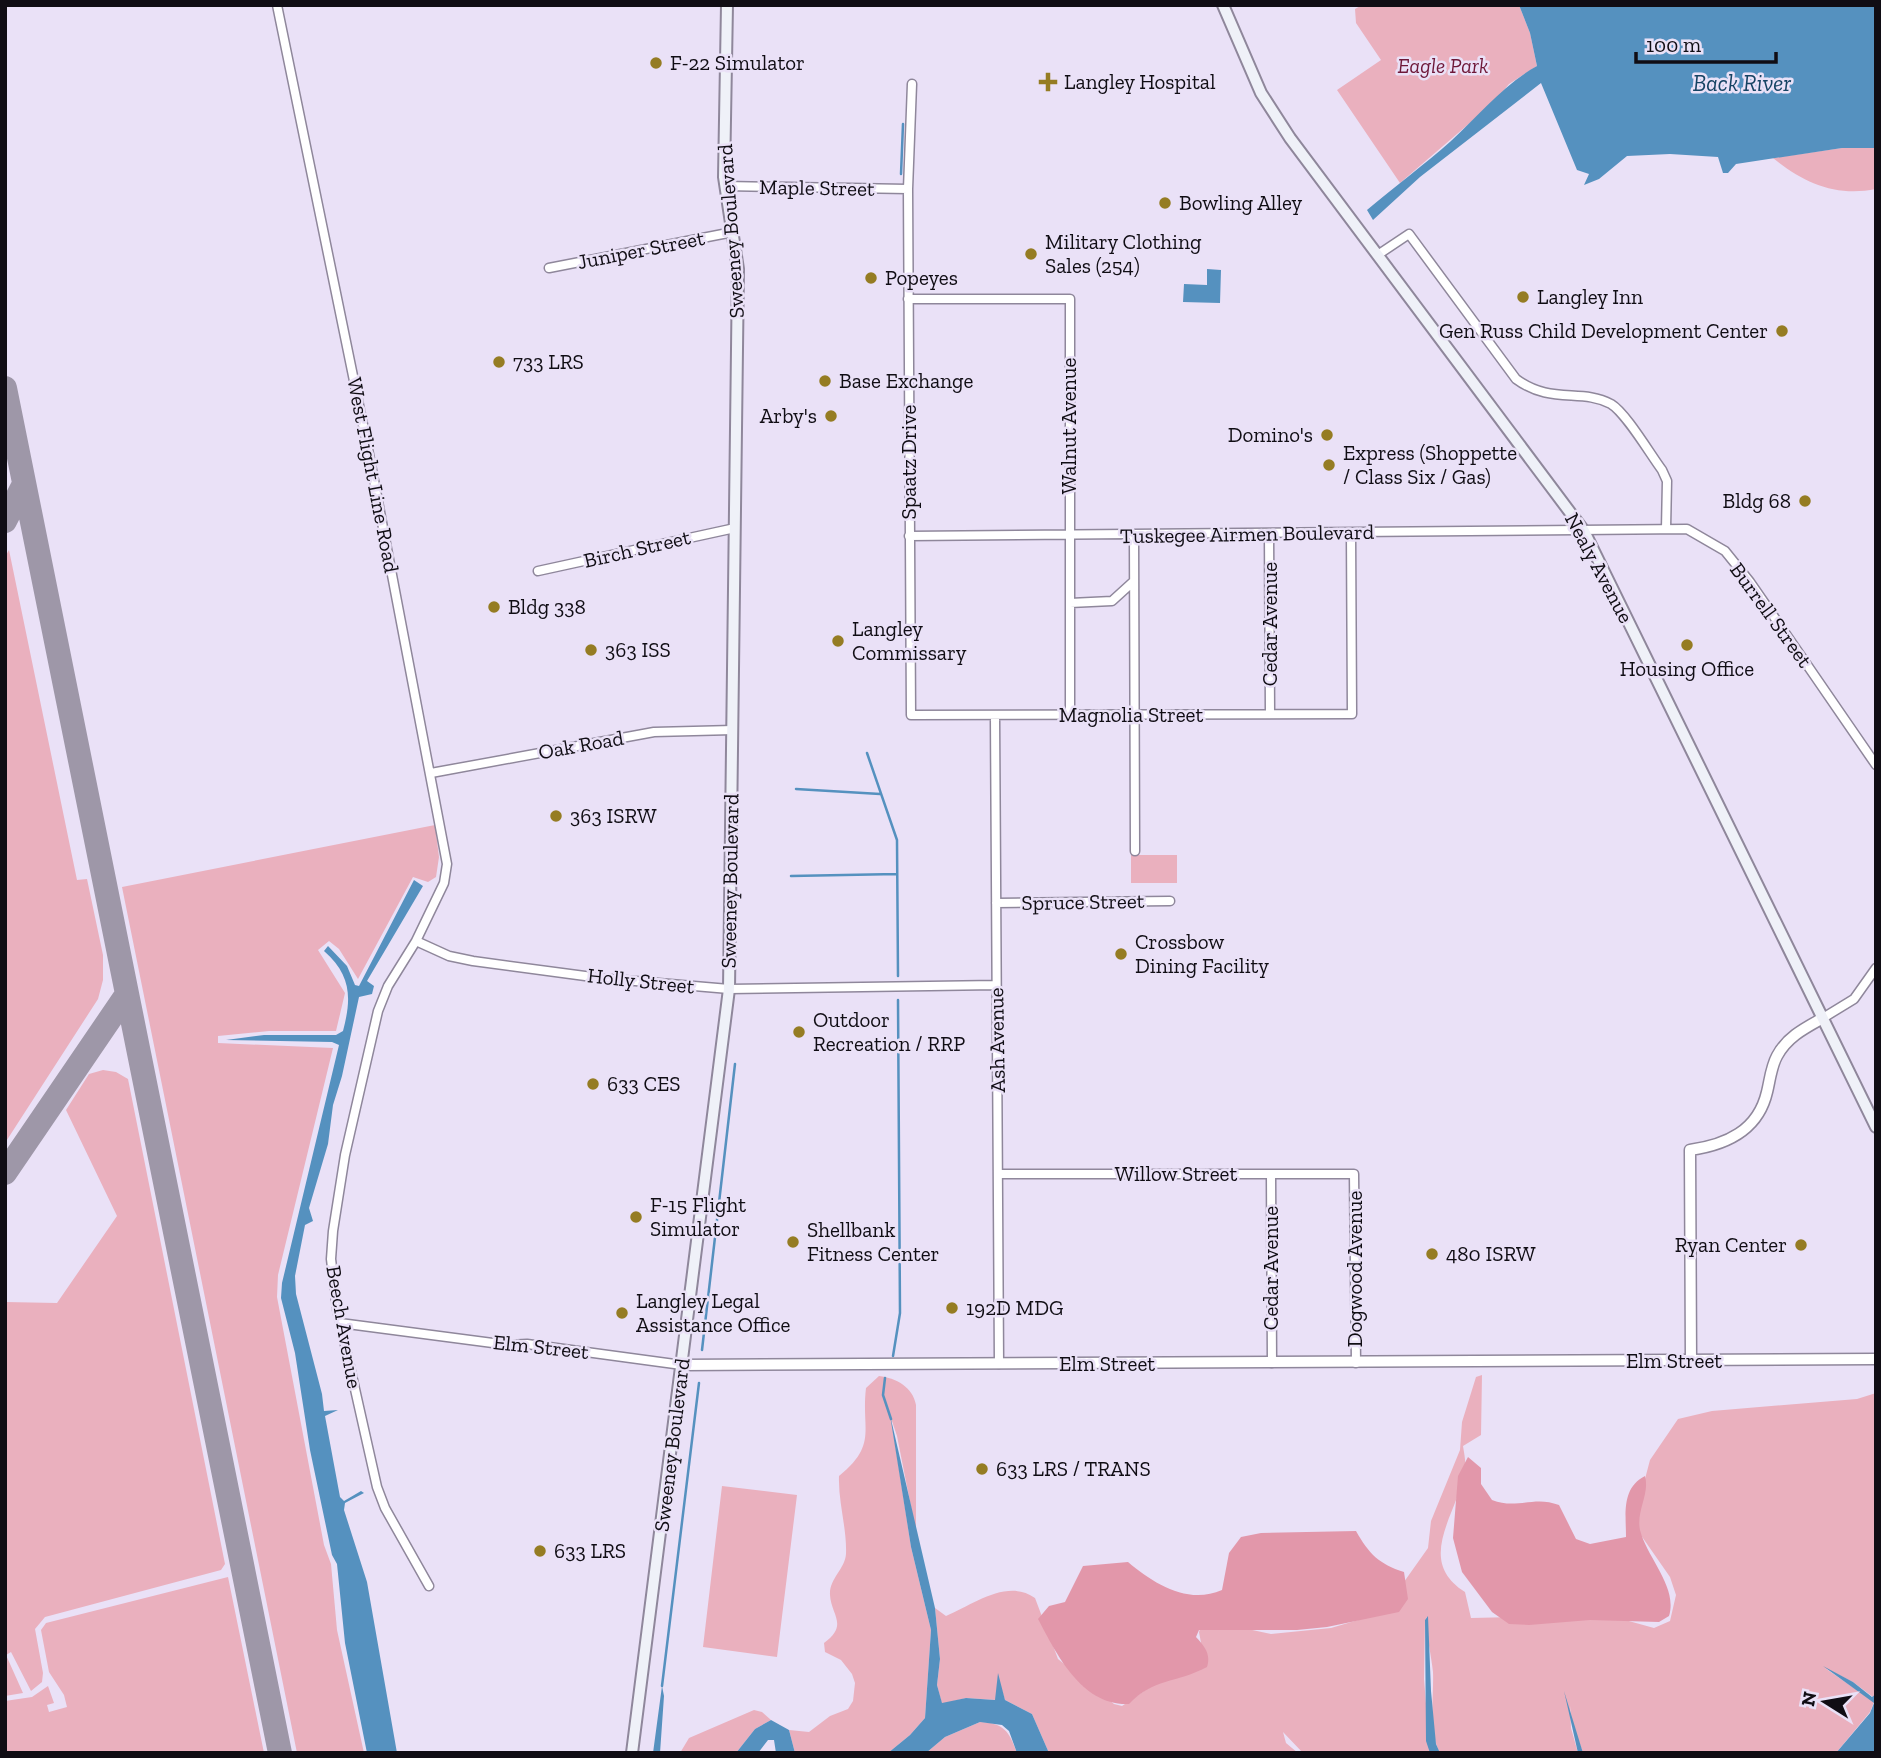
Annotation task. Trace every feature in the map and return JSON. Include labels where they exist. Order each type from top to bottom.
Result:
[{"type":"main road","name":"Sweeney Boulevard","points":[[632,1753],[729,989],[738,269],[725,186],[727,5]]},
{"type":"main road","name":"Nealy Avenue","points":[[1223,5],[1261,93],[1290,138],[1584,531],[1864,1101]]},
{"type":"main road","points":[[1864,1101],[1876,1118]]},
{"type":"main road","points":[[1864,1101],[1876,1127]]},
{"type":"street","name":"West Flight Line Road","points":[[277,5],[447,864],[443,883],[416,941]]},
{"type":"street","name":"Spaatz Drive","points":[[911,715],[908,189],[912,84]]},
{"type":"street","name":"Maple Street","points":[[725,186],[908,189]]},
{"type":"street","name":"Juniper Street","points":[[549,268],[733,232]]},
{"type":"street","points":[[1379,254],[1409,234],[1516,379],[1532,391],[1545,395],[1601,400],[1614,406],[1667,481],[1666,529]]},
{"type":"street","name":"Walnut Avenue","points":[[908,299],[1070,299],[1070,715]]},
{"type":"street","name":"Birch Street","points":[[538,571],[735,527]]},
{"type":"street","name":"Burrell Street","points":[[1584,531],[1687,529],[1725,551],[1750,582],[1876,765]]},
{"type":"street","name":"Tuskegee Airmen Boulevard","points":[[909,536],[1584,531]]},
{"type":"street","name":"Cedar Avenue","points":[[1269,533],[1270,714]]},
{"type":"street","name":"Magnolia Street","points":[[911,715],[1352,714],[1351,533]]},
{"type":"street","points":[[1134,535],[1135,851]]},
{"type":"street","points":[[1070,603],[1112,601],[1134,582]]},
{"type":"street","name":"Ash Avenue","points":[[995,716],[999,1364]]},
{"type":"street","name":"Oak Road","points":[[431,773],[654,732],[733,730]]},
{"type":"street","name":"Spruce Street","points":[[996,903],[1170,901]]},
{"type":"street","name":"Holly Street","points":[[416,941],[449,956],[473,961],[600,978],[729,989],[996,985]]},
{"type":"street","name":"Beech Avenue","points":[[416,941],[399,965],[378,1012],[345,1155],[331,1259],[340,1323],[377,1487],[385,1508],[429,1586]]},
{"type":"street","points":[[1691,1361],[1690,1150],[1715,1146],[1735,1137],[1750,1125],[1761,1110],[1778,1054],[1793,1035],[1854,999],[1876,968]]},
{"type":"street","name":"Willow Street","points":[[999,1174],[1354,1174]]},
{"type":"street","name":"Cedar Avenue","points":[[1271,1174],[1272,1363]]},
{"type":"street","name":"Dogwood Avenue","points":[[1354,1174],[1356,1363]]},
{"type":"street","name":"Elm Street","points":[[340,1323],[682,1365],[1876,1359]]},
{"type":"green space","name":"Eagle Park","points":[[1362,5],[1519,5],[1530,33],[1537,66],[1509,84],[1493,103],[1400,183],[1337,90],[1381,60],[1356,23],[1355,9]]},
{"type":"green space","points":[[1842,148],[1876,148],[1876,189],[1847,191],[1821,186],[1797,175],[1773,158]]},
{"type":"green space","points":[[9,550],[77,880],[87,879],[103,955],[103,980],[98,999],[5,1143],[5,557]]},
{"type":"green space","points":[[435,825],[439,857],[436,877],[428,882],[413,877],[358,979],[339,949],[329,941],[318,950],[345,993],[336,1031],[269,1031],[218,1036],[218,1043],[333,1048],[278,1275],[277,1297],[324,1545],[331,1564],[337,1630],[364,1753],[297,1753],[122,887]]},
{"type":"green space","points":[[1131,855],[1177,855],[1177,883],[1131,883]]},
{"type":"green space","points":[[103,1070],[116,1072],[128,1079],[225,1564],[221,1570],[45,1617],[35,1629],[43,1673],[42,1682],[31,1691],[11,1652],[6,1655],[23,1693],[5,1696],[5,1302],[57,1303],[117,1216],[66,1110],[89,1074]]},
{"type":"green space","points":[[1482,1375],[1481,1435],[1463,1446],[1465,1468],[1441,1550],[1442,1565],[1450,1579],[1465,1592],[1471,1618],[1607,1615],[1654,1628],[1670,1621],[1676,1595],[1670,1577],[1638,1531],[1636,1513],[1650,1460],[1678,1419],[1712,1411],[1857,1399],[1876,1393],[1876,1694],[1873,1697],[1853,1682],[1825,1668],[1874,1702],[1870,1712],[1836,1753],[1583,1753],[1572,1722],[1570,1706],[1571,1728],[1578,1753],[1440,1753],[1433,1724],[1433,1672],[1427,1617],[1424,1679],[1430,1753],[1303,1753],[1283,1732],[1286,1743],[1298,1753],[1049,1753],[1032,1714],[1005,1700],[998,1678],[996,1700],[966,1698],[942,1704],[937,1685],[940,1659],[935,1608],[946,1616],[1002,1592],[1024,1593],[1035,1598],[1058,1659],[1073,1671],[1083,1686],[1091,1685],[1114,1704],[1122,1706],[1159,1681],[1204,1659],[1199,1632],[1202,1624],[1210,1621],[1271,1634],[1331,1628],[1365,1618],[1394,1596],[1428,1548],[1431,1521],[1460,1450],[1462,1422],[1476,1377]]},
{"type":"green space","points":[[879,1376],[903,1384],[916,1405],[916,1532],[891,1418],[911,1547],[931,1630],[925,1718],[888,1753],[795,1753],[789,1730],[809,1732],[830,1716],[848,1709],[853,1701],[855,1683],[852,1674],[841,1660],[825,1652],[824,1643],[836,1631],[837,1620],[830,1589],[846,1554],[839,1476],[859,1455],[863,1445],[866,1388]]},
{"type":"green space","points":[[722,1486],[797,1495],[777,1657],[703,1647]]},
{"type":"green space","points":[[228,1577],[264,1753],[5,1753],[5,1701],[32,1697],[48,1686],[54,1703],[47,1705],[49,1712],[67,1707],[64,1695],[49,1672],[41,1630],[46,1623]]},
{"type":"green space","points":[[754,1710],[762,1712],[771,1720],[755,1729],[736,1753],[680,1753],[689,1738]]},
{"type":"green space","points":[[980,1722],[1000,1726],[1011,1739],[1017,1753],[926,1753],[945,1737]]},
{"type":"shaded area","points":[[1468,1457],[1481,1468],[1481,1484],[1492,1500],[1510,1504],[1542,1501],[1559,1505],[1576,1539],[1590,1544],[1626,1537],[1628,1495],[1637,1481],[1645,1476],[1646,1489],[1640,1530],[1666,1583],[1671,1605],[1669,1616],[1659,1622],[1590,1620],[1529,1625],[1509,1624],[1492,1612],[1462,1572],[1453,1538],[1458,1476]]},
{"type":"shaded area","points":[[1356,1531],[1376,1557],[1404,1572],[1408,1599],[1399,1612],[1327,1627],[1297,1630],[1199,1630],[1196,1637],[1206,1651],[1207,1667],[1148,1689],[1129,1704],[1098,1697],[1073,1676],[1038,1619],[1049,1606],[1065,1602],[1083,1566],[1128,1562],[1149,1578],[1172,1590],[1184,1594],[1209,1594],[1222,1590],[1229,1553],[1241,1537],[1261,1533]]},
{"type":"water","name":"Back River","points":[[1519,5],[1876,5],[1876,148],[1842,148],[1736,164],[1728,173],[1723,173],[1718,157],[1670,154],[1627,156],[1599,179],[1584,185],[1589,174],[1577,170],[1541,83],[1420,177],[1373,220],[1367,210],[1451,141],[1503,91],[1537,66],[1530,33]]},
{"type":"water","points":[[1207,269],[1221,270],[1220,303],[1183,302],[1184,284],[1207,285]]},
{"type":"water","points":[[414,880],[423,886],[367,981],[374,986],[372,994],[359,997],[333,1105],[328,1144],[309,1208],[313,1221],[305,1225],[295,1276],[296,1294],[324,1411],[338,1410],[325,1416],[340,1497],[344,1501],[361,1491],[364,1493],[345,1503],[344,1510],[367,1582],[397,1753],[367,1753],[345,1643],[337,1564],[332,1555],[310,1450],[295,1353],[281,1298],[282,1283],[339,1045],[332,1042],[226,1040],[264,1035],[336,1035],[343,1031],[348,1008],[347,987],[340,969],[324,951],[328,946],[347,966],[355,985],[359,986]]},
{"type":"water","points":[[890,1415],[935,1608],[940,1659],[937,1685],[942,1703],[966,1698],[995,1700],[998,1673],[1005,1700],[1032,1714],[1049,1753],[1017,1753],[1009,1731],[1002,1725],[980,1722],[945,1737],[926,1753],[888,1753],[925,1718],[931,1630],[911,1547]]},
{"type":"water","points":[[1428,1616],[1431,1691],[1436,1744],[1440,1753],[1430,1753],[1426,1741],[1425,1620]]},
{"type":"water","points":[[1823,1666],[1853,1682],[1872,1697],[1876,1694],[1876,1753],[1836,1753],[1870,1713],[1874,1703]]},
{"type":"water","points":[[662,1686],[664,1696],[660,1753],[653,1753]]},
{"type":"water","points":[[1564,1691],[1583,1753],[1578,1753]]},
{"type":"water","points":[[771,1720],[789,1730],[795,1753],[776,1753],[774,1740],[768,1740],[758,1753],[736,1753],[755,1729]]},
{"type":"waterway","points":[[901,174],[903,124]]},
{"type":"waterway","points":[[867,753],[897,840],[898,976]]},
{"type":"waterway","points":[[796,789],[880,794]]},
{"type":"waterway","points":[[791,876],[897,874]]},
{"type":"waterway","points":[[893,1356],[900,1313],[898,1000]]},
{"type":"waterway","points":[[702,1350],[735,1064]]},
{"type":"waterway","points":[[885,1378],[883,1395],[891,1419]]},
{"type":"waterway","points":[[662,1686],[699,1383]]},
{"type":"taxiway","points":[[5,388],[280,1753]]},
{"type":"taxiway","points":[[5,521],[24,484]]},
{"type":"taxiway","points":[[5,1173],[127,994]]},
{"type":"place","name":"F-22 Simulator","points":[[656,63]]},
{"type":"place","name":"Langley Hospital","points":[[1048,82]]},
{"type":"place","name":"Bowling Alley","points":[[1165,203]]},
{"type":"place","name":"Military Clothing Sales (254)","points":[[1031,254]]},
{"type":"place","name":"Popeyes","points":[[871,278]]},
{"type":"place","name":"Langley Inn","points":[[1523,297]]},
{"type":"place","name":"Gen Russ Child Development Center","points":[[1782,331]]},
{"type":"place","name":"733 LRS","points":[[499,362]]},
{"type":"place","name":"Base Exchange","points":[[825,381]]},
{"type":"place","name":"Arby's","points":[[831,416]]},
{"type":"place","name":"Domino's","points":[[1327,435]]},
{"type":"place","name":"Express (Shoppette / Class Six / Gas)","points":[[1329,465]]},
{"type":"place","name":"Bldg 68","points":[[1805,501]]},
{"type":"place","name":"Bldg 338","points":[[494,607]]},
{"type":"place","name":"Langley Commissary","points":[[838,641]]},
{"type":"place","name":"Housing Office","points":[[1687,645]]},
{"type":"place","name":"363 ISS","points":[[591,650]]},
{"type":"place","name":"363 ISRW","points":[[556,816]]},
{"type":"place","name":"Crossbow Dining Facility","points":[[1121,954]]},
{"type":"place","name":"Outdoor Recreation / RRP","points":[[799,1032]]},
{"type":"place","name":"633 CES","points":[[593,1084]]},
{"type":"place","name":"F-15 Flight Simulator","points":[[636,1217]]},
{"type":"place","name":"Shellbank Fitness Center","points":[[793,1242]]},
{"type":"place","name":"Ryan Center","points":[[1801,1245]]},
{"type":"place","name":"480 ISRW","points":[[1432,1254]]},
{"type":"place","name":"192D MDG","points":[[952,1308]]},
{"type":"place","name":"Langley Legal Assistance Office","points":[[622,1313]]},
{"type":"place","name":"633 LRS / TRANS","points":[[982,1469]]},
{"type":"place","name":"633 LRS","points":[[540,1551]]}]
